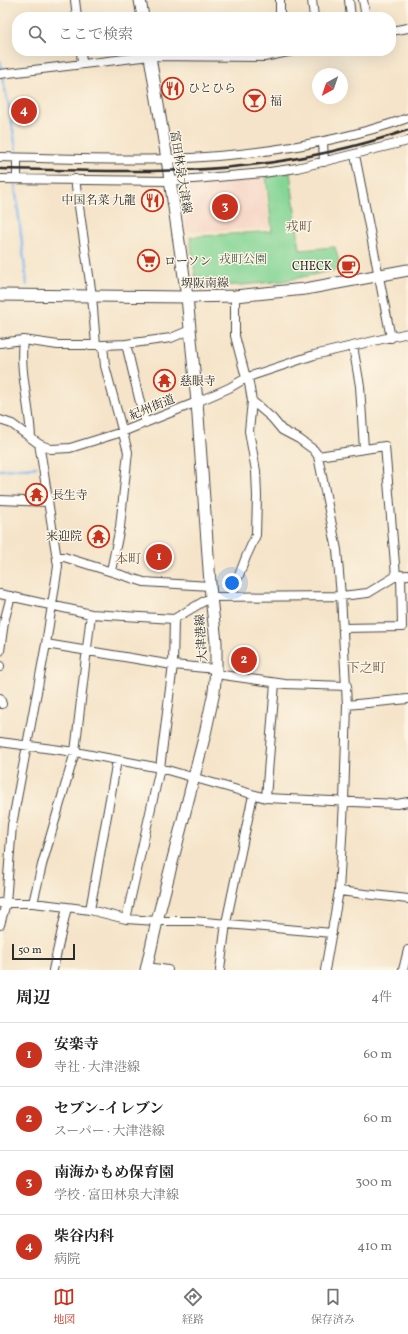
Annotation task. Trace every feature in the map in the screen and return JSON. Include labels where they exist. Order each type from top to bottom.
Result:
[{"type":"main road","points":[[140,0],[142,12]]},
{"type":"main road","name":"富田林泉大津線","points":[[149,56],[167,159],[187,297]]},
{"type":"main road","name":"堺阪南線","points":[[0,295],[187,297],[235,296],[305,289],[408,270]]},
{"type":"main road","name":"大津港線","points":[[146,968],[156,921],[205,734],[214,692],[216,671],[216,642],[187,297]]},
{"type":"street","points":[[75,0],[76,12]]},
{"type":"street","points":[[280,0],[280,12]]},
{"type":"street","points":[[312,0],[313,12]]},
{"type":"street","points":[[349,0],[350,12]]},
{"type":"street","points":[[364,0],[365,12]]},
{"type":"street","points":[[396,31],[408,28]]},
{"type":"street","points":[[81,56],[82,64]]},
{"type":"street","points":[[3,74],[136,56]]},
{"type":"street","points":[[226,56],[268,56]]},
{"type":"street","points":[[0,157],[167,159],[222,156],[260,152],[323,142],[408,118]]},
{"type":"street","points":[[0,178],[170,181],[263,173],[324,162],[407,141]]},
{"type":"street","points":[[323,142],[324,162]]},
{"type":"street","points":[[355,155],[391,338]]},
{"type":"street","points":[[17,158],[17,179]]},
{"type":"street","points":[[75,179],[100,345],[128,452],[120,527],[111,571]]},
{"type":"street","points":[[231,596],[256,535],[256,483],[249,431],[252,401],[248,377],[245,374],[235,336],[235,296]]},
{"type":"street","points":[[0,343],[23,340],[58,345],[126,344],[171,338],[190,330]]},
{"type":"street","name":"紀州街道","points":[[0,420],[12,424],[39,444],[51,449],[70,448],[122,432],[145,423],[197,402],[248,377],[314,355],[408,333]]},
{"type":"street","points":[[23,340],[21,354],[22,369],[31,438]]},
{"type":"street","points":[[126,344],[145,423]]},
{"type":"street","points":[[353,346],[360,386],[364,449]]},
{"type":"street","points":[[252,401],[272,418],[282,430],[299,439],[314,450],[318,456],[336,550],[341,596],[347,705],[339,891],[325,970]]},
{"type":"street","points":[[0,925],[12,825],[46,644],[58,566],[39,444]]},
{"type":"street","points":[[318,456],[385,446],[402,575],[402,627],[343,628]]},
{"type":"street","points":[[0,500],[48,502]]},
{"type":"street","points":[[57,557],[64,557],[144,582],[231,596],[341,596],[368,593],[402,575]]},
{"type":"street","points":[[0,594],[91,614],[174,619],[211,592]]},
{"type":"street","points":[[0,651],[4,622],[11,596]]},
{"type":"street","points":[[33,903],[42,865],[75,752],[91,614]]},
{"type":"street","points":[[126,918],[160,768],[173,665],[174,619]]},
{"type":"street","points":[[46,644],[216,671],[276,683],[347,686]]},
{"type":"street","points":[[266,798],[276,683]]},
{"type":"street","points":[[347,705],[408,699]]},
{"type":"street","points":[[0,742],[75,752],[160,768],[194,776],[266,798],[397,804],[408,802]]},
{"type":"street","points":[[90,910],[117,760]]},
{"type":"street","points":[[220,970],[226,923],[253,795]]},
{"type":"street","points":[[339,891],[408,898]]},
{"type":"street","points":[[3,903],[33,903],[90,910],[126,918],[156,921],[226,923],[332,933]]},
{"type":"street","points":[[53,970],[67,907]]},
{"type":"street","points":[[403,970],[408,950]]},
{"type":"street","points":[[146,968],[168,970]]},
{"type":"shaded area","points":[[264,177],[269,228],[186,232],[180,186]]},
{"type":"green space","name":"戎町公園","points":[[290,172],[300,250],[335,247],[341,269],[283,281],[243,285],[199,286],[196,282],[190,237],[272,231],[266,176]]},
{"type":"waterway","points":[[0,61],[16,149]]},
{"type":"waterway","points":[[15,185],[27,285]]},
{"type":"waterway","points":[[0,470],[36,467]]},
{"type":"railway","points":[[0,169],[157,171],[220,168],[311,156],[370,142],[408,130]]},
{"type":"place","name":"ひとひら","points":[[172,88]]},
{"type":"place","name":"福","points":[[255,101]]},
{"type":"place","name":"柴谷内科","points":[[24,111]]},
{"type":"place","name":"中国名菜 九龍","points":[[152,200]]},
{"type":"place","name":"南海かもめ保育園","points":[[225,207]]},
{"type":"place","name":"ローソン","points":[[148,261]]},
{"type":"place","name":"CHECK","points":[[348,266]]},
{"type":"place","name":"慈眼寺","points":[[164,381]]},
{"type":"place","name":"長生寺","points":[[37,495]]},
{"type":"place","name":"来迎院","points":[[98,536]]},
{"type":"place","name":"安楽寺","points":[[159,557]]},
{"type":"place","name":"セブン-イレブン","points":[[244,660]]},
{"type":"district","name":"戎町","points":[[299,226]]},
{"type":"district","name":"本町","points":[[128,558]]},
{"type":"district","name":"下之町","points":[[366,667]]}]
